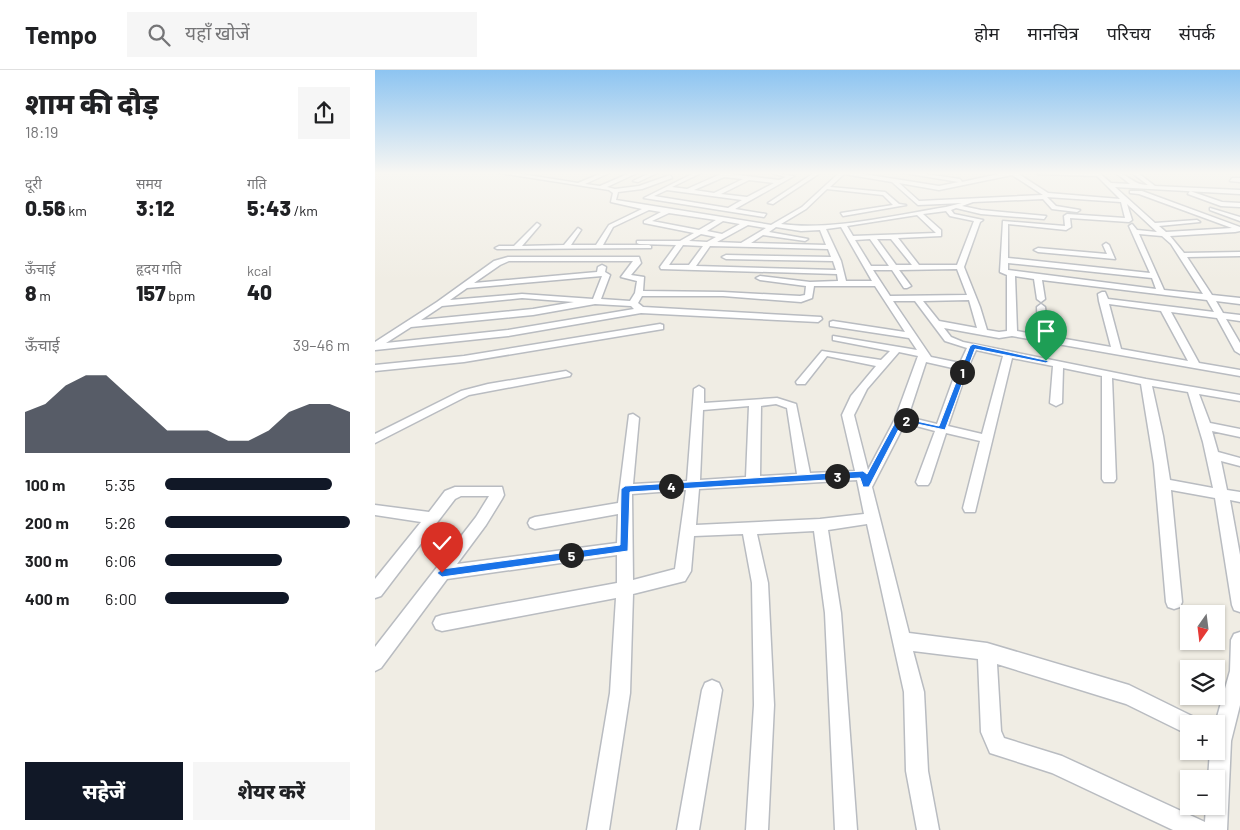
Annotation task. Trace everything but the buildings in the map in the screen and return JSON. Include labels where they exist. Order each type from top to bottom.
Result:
[{"type":"street","points":[[599,246],[611,226],[647,208]]},
{"type":"street","points":[[651,208],[723,220],[801,229],[843,225],[947,209],[952,215],[986,220]]},
{"type":"street","points":[[719,208],[764,215]]},
{"type":"street","points":[[713,218],[732,208]]},
{"type":"street","points":[[742,245],[803,208]]},
{"type":"street","points":[[843,214],[881,208]]},
{"type":"street","points":[[966,208],[981,212],[1044,217]]},
{"type":"street","points":[[1058,208],[1099,215],[1128,217],[1151,223],[1197,222]]},
{"type":"street","points":[[1125,208],[1161,292]]},
{"type":"street","points":[[1135,208],[1174,242],[1220,315],[1236,336],[1240,351]]},
{"type":"street","points":[[1162,208],[1219,231]]},
{"type":"street","points":[[1185,208],[1240,229]]},
{"type":"street","points":[[1208,208],[1240,219]]},
{"type":"street","points":[[668,211],[646,222],[723,236]]},
{"type":"street","points":[[851,238],[939,235],[939,231],[919,214]]},
{"type":"street","points":[[995,221],[1037,230],[1067,228],[1067,216],[1099,215]]},
{"type":"street","points":[[723,220],[681,243],[664,267],[840,272]]},
{"type":"street","points":[[977,220],[960,267],[983,332]]},
{"type":"street","points":[[1005,222],[1004,272],[1011,275],[1240,301]]},
{"type":"street","points":[[691,268],[708,244],[747,223]]},
{"type":"street","points":[[641,239],[653,224]]},
{"type":"street","points":[[516,248],[537,225]]},
{"type":"street","points":[[843,225],[887,299],[928,360],[963,367]]},
{"type":"street","points":[[821,228],[837,259],[842,284]]},
{"type":"street","points":[[1135,232],[1164,234],[1240,229]]},
{"type":"street","points":[[566,247],[578,230]]},
{"type":"street","points":[[763,233],[830,245]]},
{"type":"street","points":[[893,237],[916,266]]},
{"type":"street","points":[[872,238],[907,286]]},
{"type":"street","points":[[641,239],[654,247]]},
{"type":"street","points":[[499,248],[599,246],[641,239],[732,245],[830,245]]},
{"type":"street","points":[[716,276],[732,245]]},
{"type":"street","points":[[1040,264],[1037,246],[1112,257],[1106,245]]},
{"type":"street","points":[[563,268],[582,246]]},
{"type":"street","points":[[1182,255],[1240,254]]},
{"type":"street","points":[[726,256],[837,259]]},
{"type":"street","points":[[601,274],[603,259]]},
{"type":"street","points":[[465,286],[603,259],[637,259],[637,263],[625,277],[641,279],[637,307]]},
{"type":"street","points":[[375,346],[503,260],[606,275],[596,301]]},
{"type":"street","points":[[1005,260],[1155,276]]},
{"type":"street","points":[[868,268],[960,267]]},
{"type":"street","points":[[662,274],[770,278],[810,284],[878,284]]},
{"type":"street","points":[[1011,275],[1012,333]]},
{"type":"street","points":[[1038,278],[1043,338]]},
{"type":"street","points":[[639,293],[723,294],[801,299],[809,296],[810,284]]},
{"type":"street","points":[[1101,285],[1103,302],[1117,352]]},
{"type":"street","points":[[440,304],[522,296],[596,301],[668,310],[818,319]]},
{"type":"street","points":[[887,299],[972,297]]},
{"type":"street","points":[[917,298],[939,324],[948,339],[1008,354],[1146,382],[1240,398]]},
{"type":"street","points":[[408,324],[533,312],[596,301]]},
{"type":"street","points":[[1103,302],[1240,318]]},
{"type":"street","points":[[375,346],[430,344],[506,334],[637,307]]},
{"type":"street","points":[[1164,308],[1195,366]]},
{"type":"street","points":[[833,324],[913,336]]},
{"type":"street","points":[[939,324],[1004,335],[1012,333],[1043,338],[1240,373]]},
{"type":"street","points":[[375,368],[464,359],[660,327]]},
{"type":"street","points":[[836,338],[924,354]]},
{"type":"street","points":[[923,482],[963,367],[973,346]]},
{"type":"street","points":[[897,349],[862,385],[853,400],[848,415],[914,692],[917,771],[928,830]]},
{"type":"street","points":[[801,382],[825,353],[883,364]]},
{"type":"street","points":[[865,480],[901,418],[924,354]]},
{"type":"street","points":[[969,508],[1008,354]]},
{"type":"street","points":[[1056,403],[1058,364]]},
{"type":"street","points":[[375,439],[465,393],[488,387],[566,374]]},
{"type":"street","points":[[1107,374],[1109,479]]},
{"type":"street","points":[[1146,382],[1151,401],[1163,484],[1174,602]]},
{"type":"street","points":[[441,623],[625,589],[674,579],[679,576],[683,571],[693,485],[699,388]]},
{"type":"street","points":[[1192,389],[1206,426],[1213,455],[1240,606]]},
{"type":"street","points":[[753,481],[755,403]]},
{"type":"street","points":[[698,407],[787,403],[794,408],[804,478]]},
{"type":"street","points":[[598,830],[621,693],[625,589],[625,489],[633,418]]},
{"type":"street","points":[[901,418],[988,439]]},
{"type":"street","points":[[1206,426],[1240,433]]},
{"type":"street","points":[[1213,455],[1240,462]]},
{"type":"street","points":[[625,489],[804,478],[865,480]]},
{"type":"street","points":[[1163,484],[1240,497]]},
{"type":"street","points":[[375,591],[455,492],[497,491],[497,495],[481,521],[375,662]]},
{"type":"street","points":[[535,523],[625,507]]},
{"type":"street","points":[[375,510],[433,518]]},
{"type":"street","points":[[687,531],[820,526],[874,518]]},
{"type":"street","points":[[820,526],[833,614],[846,830]]},
{"type":"street","points":[[749,528],[760,583],[764,705],[757,830]]},
{"type":"street","points":[[442,573],[625,548]]},
{"type":"street","points":[[1225,719],[1239,671],[1240,640]]},
{"type":"street","points":[[902,641],[987,652],[1129,695],[1180,720]]},
{"type":"street","points":[[987,652],[991,732],[997,746],[1055,763],[1198,830]]},
{"type":"street","points":[[688,830],[712,690]]},
{"type":"street","points":[[1216,830],[1218,760]]},
{"type":"route","points":[[442,573],[625,548],[625,489],[863,474],[866,485],[901,418],[942,429],[963,367],[973,346],[1046,361]]}]
